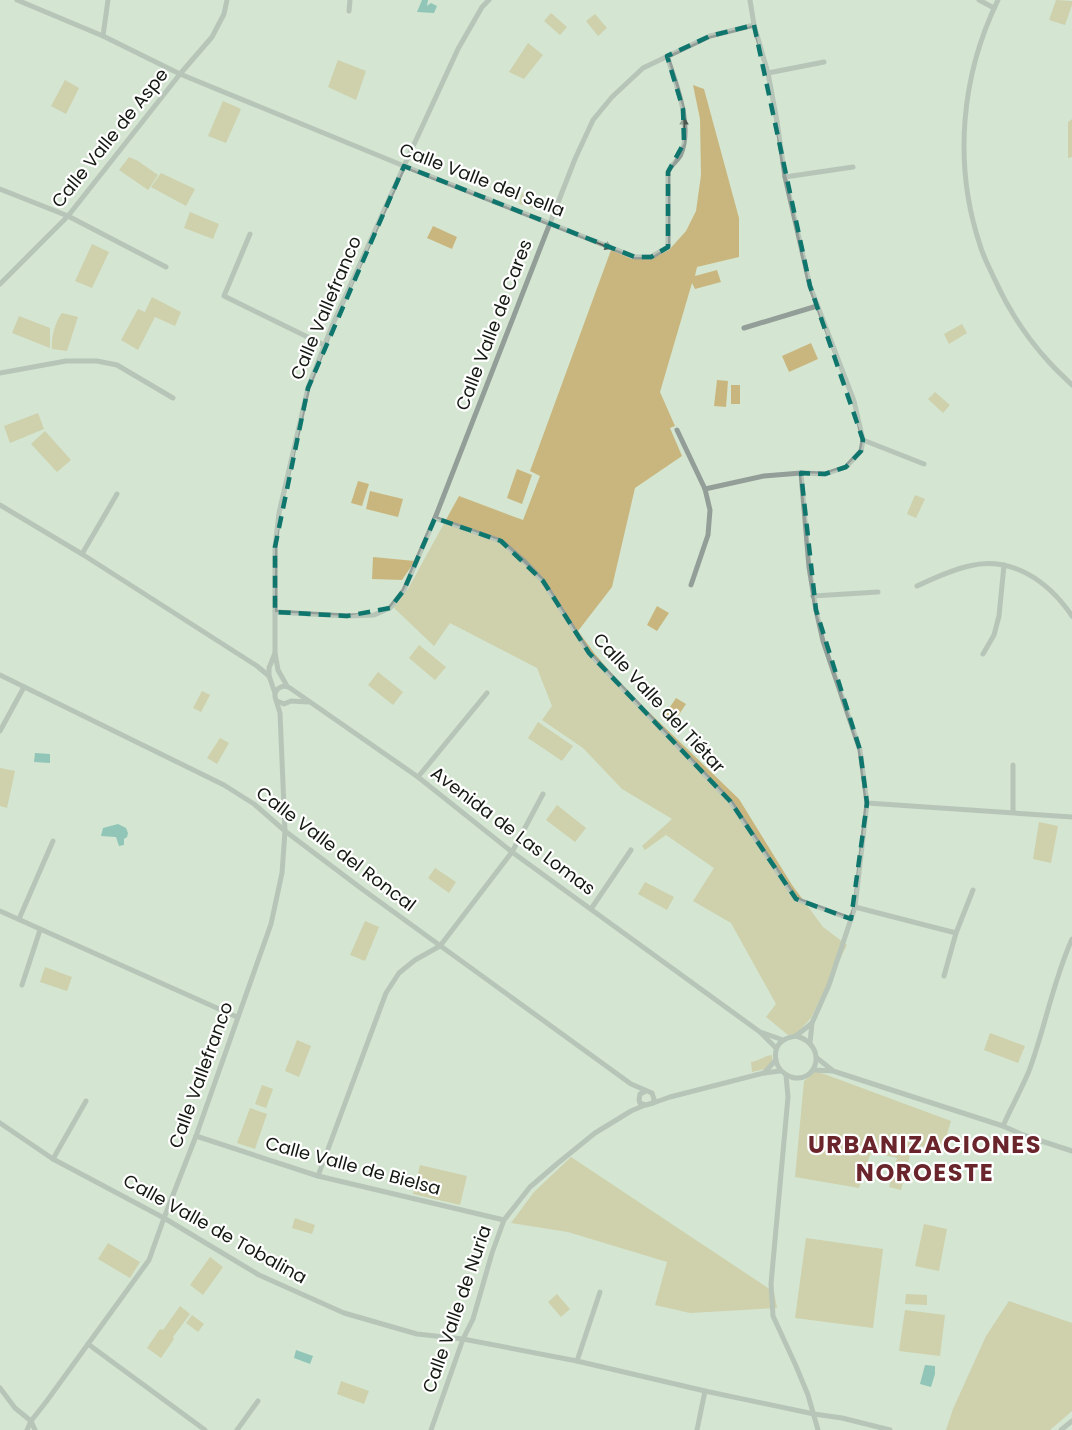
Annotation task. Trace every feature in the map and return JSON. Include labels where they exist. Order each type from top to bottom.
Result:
[{"type":"street","name":"Calle Valle del Sella","points":[[17,0],[103,36],[180,74],[635,257],[651,257],[668,247],[668,172],[683,150],[685,119],[667,56]]},
{"type":"street","points":[[103,36],[108,0]]},
{"type":"street","name":"Calle Valle de Aspe","points":[[0,284],[68,216],[212,37],[224,14],[227,0]]},
{"type":"street","points":[[349,11],[350,0]]},
{"type":"street","name":"Calle Vallefranco","points":[[288,687],[278,670],[275,653],[275,547],[279,513],[308,388],[324,345],[458,49],[482,7],[489,0]]},
{"type":"street","points":[[705,489],[764,476],[825,474],[846,466],[861,451],[863,440],[854,401],[810,286],[785,177],[768,73],[754,25],[750,0]]},
{"type":"street","points":[[979,0],[994,8]]},
{"type":"street","points":[[998,0],[983,35],[970,79],[963,130],[964,164],[971,215],[980,247],[1006,303],[1021,327],[1049,362],[1072,385]]},
{"type":"street","name":"Calle Valle de Cares","points":[[275,612],[347,616],[374,615],[390,608],[404,590],[435,518],[574,159],[593,120],[612,97],[643,68],[710,36],[754,25]]},
{"type":"street","points":[[768,73],[824,62]]},
{"type":"street","points":[[785,177],[853,167]]},
{"type":"street","points":[[0,189],[68,216],[166,267]]},
{"type":"street","points":[[250,234],[224,297],[324,345]]},
{"type":"street","points":[[744,328],[817,306]]},
{"type":"street","points":[[0,373],[66,361],[97,361],[117,365],[173,398]]},
{"type":"street","points":[[676,430],[705,489],[710,510],[708,535],[691,585]]},
{"type":"street","points":[[863,440],[924,464]]},
{"type":"street","points":[[801,473],[813,596],[823,641],[860,750],[867,803],[855,907],[829,985],[812,1023],[810,1043]]},
{"type":"street","points":[[82,554],[117,494]]},
{"type":"street","points":[[0,505],[82,554],[257,666],[268,676]]},
{"type":"street","name":"Calle Valle del Tiétar","points":[[435,518],[501,541],[525,562],[543,581],[589,653],[730,801],[796,899],[851,919]]},
{"type":"street","points":[[917,586],[942,574],[970,565],[1004,565],[1025,571],[1045,585],[1062,601],[1072,616]]},
{"type":"street","points":[[983,654],[994,635],[999,616],[1004,565]]},
{"type":"street","points":[[813,596],[878,592]]},
{"type":"street","name":"Calle Vallefranco","points":[[275,653],[268,668],[268,676],[275,693]]},
{"type":"street","points":[[257,666],[278,670]]},
{"type":"street","name":"Calle Valle del Roncal","points":[[0,675],[224,785],[254,804],[285,831],[440,946],[631,1084],[649,1092]]},
{"type":"street","points":[[0,731],[24,687]]},
{"type":"street","points":[[291,701],[293,694],[288,687],[280,687],[275,693],[277,701],[284,704],[291,701],[310,702]]},
{"type":"street","name":"Avenida de Las Lomas","points":[[288,687],[418,777],[512,852],[760,1032],[783,1040]]},
{"type":"street","name":"Avenida de Las Lomas","points":[[418,777],[487,693]]},
{"type":"street","name":"Calle Vallefranco","points":[[27,1430],[31,1421],[149,1260],[196,1136],[271,924],[282,873],[285,831],[280,713],[277,701]]},
{"type":"street","points":[[1013,765],[1013,812]]},
{"type":"street","points":[[318,1176],[386,993],[399,973],[415,960],[440,946],[512,852],[543,794]]},
{"type":"street","points":[[867,803],[1072,817]]},
{"type":"street","points":[[19,919],[53,841]]},
{"type":"street","name":"Avenida de Las Lomas","points":[[591,909],[631,849]]},
{"type":"street","points":[[944,976],[956,933],[973,890]]},
{"type":"street","points":[[855,907],[956,933]]},
{"type":"street","points":[[0,911],[237,1017]]},
{"type":"street","points":[[22,985],[40,930]]},
{"type":"street","points":[[1003,1126],[1028,1072],[1050,1007],[1062,961],[1072,939]]},
{"type":"street","points":[[812,1023],[796,1036],[783,1040],[776,1048],[776,1060],[780,1071],[795,1078],[806,1076],[813,1070],[817,1058]]},
{"type":"street","points":[[760,1032],[776,1048]]},
{"type":"street","points":[[796,1036],[810,1043],[817,1058],[833,1071]]},
{"type":"street","points":[[764,1073],[776,1060]]},
{"type":"street","points":[[813,1070],[833,1071],[1003,1126],[1072,1151]]},
{"type":"street","name":"Calle Valle de Nuria","points":[[431,1430],[472,1318],[504,1220],[530,1187],[595,1133],[631,1111],[670,1097],[780,1071]]},
{"type":"street","points":[[786,1075],[788,1097],[771,1294],[773,1316],[796,1366],[818,1430]]},
{"type":"street","points":[[788,1097],[795,1078]]},
{"type":"street","name":"Calle Valle del Roncal","points":[[631,1084],[639,1098]]},
{"type":"street","points":[[643,1092],[649,1092],[654,1100],[650,1104],[640,1102],[639,1098],[643,1092]]},
{"type":"street","name":"Calle Valle de Nuria","points":[[649,1092],[670,1097]]},
{"type":"street","name":"Calle Valle de Nuria","points":[[631,1111],[639,1098]]},
{"type":"street","points":[[54,1159],[86,1101]]},
{"type":"street","name":"Calle Valle de Tobalina","points":[[0,1123],[54,1159],[164,1218],[259,1275],[344,1313],[417,1334],[463,1339],[577,1361],[705,1392],[842,1418],[890,1430]]},
{"type":"street","name":"Calle Valle de Bielsa","points":[[196,1136],[318,1176],[504,1220]]},
{"type":"street","points":[[577,1361],[600,1292]]},
{"type":"street","points":[[88,1344],[206,1430]]},
{"type":"street","points":[[0,1388],[15,1408],[31,1421],[35,1430]]},
{"type":"street","points":[[697,1430],[705,1392]]},
{"type":"street","points":[[237,1430],[258,1401]]},
{"type":"street","points":[[1061,1430],[1072,1421]]},
{"type":"highlighted area","points":[[754,25],[810,286],[863,440],[861,451],[846,467],[825,474],[801,473],[816,610],[860,750],[867,803],[851,919],[796,899],[730,801],[589,653],[543,581],[501,541],[435,518],[404,590],[390,608],[347,616],[275,612],[275,547],[308,388],[404,166],[635,257],[651,257],[668,247],[668,172],[684,143],[683,109],[667,56],[710,36]]},
{"type":"shaded area","points":[[1056,0],[1072,1],[1065,25],[1049,20]]},
{"type":"shaded area","points":[[551,13],[567,27],[560,35],[544,21]]},
{"type":"shaded area","points":[[595,14],[607,28],[598,36],[586,21]]},
{"type":"shaded area","points":[[528,43],[543,55],[524,79],[509,72]]},
{"type":"shaded area","points":[[338,60],[366,71],[356,100],[328,87]]},
{"type":"shaded area","points":[[65,80],[79,88],[66,114],[51,106]]},
{"type":"shaded area","points":[[693,85],[704,89],[739,218],[739,257],[697,267],[695,276],[717,270],[721,282],[695,289],[692,283],[660,392],[675,426],[670,428],[682,456],[635,488],[612,587],[578,631],[626,690],[739,799],[792,885],[823,927],[847,945],[811,1018],[796,1034],[788,1035],[766,1017],[776,1004],[731,923],[693,901],[714,868],[666,835],[645,850],[642,846],[672,819],[622,789],[583,748],[542,720],[552,706],[537,668],[450,623],[434,646],[393,607],[408,589],[459,496],[523,520],[540,476],[530,471],[611,250],[632,259],[651,259],[669,250],[686,231],[696,211],[701,175],[700,119]]},
{"type":"shaded area","points":[[223,101],[241,109],[226,143],[208,136]]},
{"type":"shaded area","points":[[1072,119],[1072,157],[1068,158],[1068,122]]},
{"type":"shaded area","points":[[129,157],[158,175],[148,190],[119,170]]},
{"type":"shaded area","points":[[161,173],[195,189],[186,206],[151,187]]},
{"type":"shaded area","points":[[522,193],[541,198],[538,209],[519,204]]},
{"type":"shaded area","points":[[190,212],[219,224],[213,239],[184,228]]},
{"type":"shaded area","points":[[433,226],[457,237],[452,249],[427,238]]},
{"type":"shaded area","points":[[92,244],[109,252],[92,288],[75,281]]},
{"type":"shaded area","points":[[152,297],[181,312],[175,326],[155,317],[138,350],[121,340],[138,309],[145,312]]},
{"type":"shaded area","points":[[62,313],[78,317],[67,351],[52,349],[54,330]]},
{"type":"shaded area","points":[[19,316],[50,328],[50,348],[12,333]]},
{"type":"shaded area","points":[[962,324],[967,333],[949,344],[944,334]]},
{"type":"shaded area","points":[[811,343],[818,359],[789,372],[782,356]]},
{"type":"shaded area","points":[[717,380],[728,381],[726,407],[714,406]]},
{"type":"shaded area","points":[[731,385],[740,385],[740,404],[731,404]]},
{"type":"shaded area","points":[[935,392],[950,405],[943,413],[928,399]]},
{"type":"shaded area","points":[[38,413],[44,429],[10,443],[4,426]]},
{"type":"shaded area","points":[[45,431],[71,460],[57,472],[31,444]]},
{"type":"shaded area","points":[[517,469],[532,475],[522,504],[507,498]]},
{"type":"shaded area","points":[[358,481],[369,484],[362,506],[351,503]]},
{"type":"shaded area","points":[[370,491],[403,499],[398,517],[366,509]]},
{"type":"shaded area","points":[[915,495],[925,499],[916,518],[907,514]]},
{"type":"shaded area","points":[[373,557],[415,561],[402,580],[372,579]]},
{"type":"shaded area","points":[[657,606],[669,613],[657,631],[647,625]]},
{"type":"shaded area","points":[[419,645],[446,667],[435,680],[409,658]]},
{"type":"shaded area","points":[[378,672],[403,692],[393,705],[368,685]]},
{"type":"shaded area","points":[[202,691],[210,695],[201,712],[193,708]]},
{"type":"shaded area","points":[[676,698],[686,704],[674,722],[664,716]]},
{"type":"shaded area","points":[[538,722],[573,746],[562,761],[528,738]]},
{"type":"shaded area","points":[[220,738],[229,743],[217,764],[207,758]]},
{"type":"shaded area","points":[[0,768],[15,771],[7,808],[0,806]]},
{"type":"shaded area","points":[[557,805],[586,828],[575,842],[546,820]]},
{"type":"shaded area","points":[[1039,822],[1058,826],[1051,863],[1033,859]]},
{"type":"shaded area","points":[[435,868],[456,882],[449,893],[428,878]]},
{"type":"shaded area","points":[[645,882],[674,897],[667,910],[638,894]]},
{"type":"shaded area","points":[[365,921],[379,927],[365,961],[350,955]]},
{"type":"shaded area","points":[[45,967],[72,977],[67,991],[40,982]]},
{"type":"shaded area","points":[[990,1033],[1025,1046],[1018,1063],[984,1050]]},
{"type":"shaded area","points":[[297,1040],[311,1046],[299,1077],[285,1071]]},
{"type":"shaded area","points":[[772,1055],[773,1065],[752,1072],[751,1062]]},
{"type":"shaded area","points":[[816,1071],[951,1121],[942,1151],[913,1144],[901,1190],[889,1187],[897,1158],[871,1152],[859,1188],[795,1177],[804,1081]]},
{"type":"shaded area","points":[[262,1085],[273,1089],[266,1108],[255,1104]]},
{"type":"shaded area","points":[[250,1108],[267,1114],[255,1149],[237,1143]]},
{"type":"shaded area","points":[[571,1157],[774,1292],[777,1308],[690,1313],[655,1305],[667,1262],[568,1232],[511,1223],[534,1192]]},
{"type":"shaded area","points":[[420,1165],[467,1176],[460,1205],[413,1194]]},
{"type":"shaded area","points":[[295,1218],[315,1225],[312,1234],[292,1228]]},
{"type":"shaded area","points":[[924,1224],[947,1229],[939,1271],[915,1266]]},
{"type":"shaded area","points":[[806,1238],[883,1249],[873,1328],[795,1318]]},
{"type":"shaded area","points":[[108,1243],[140,1262],[130,1278],[98,1259]]},
{"type":"shaded area","points":[[210,1257],[223,1267],[203,1295],[190,1285]]},
{"type":"shaded area","points":[[557,1294],[570,1309],[561,1317],[548,1302]]},
{"type":"shaded area","points":[[906,1294],[927,1295],[927,1305],[905,1304]]},
{"type":"shaded area","points":[[1009,1301],[1072,1323],[1072,1411],[1050,1430],[946,1430],[986,1336]]},
{"type":"shaded area","points":[[180,1306],[190,1314],[161,1358],[147,1348]]},
{"type":"shaded area","points":[[905,1310],[945,1315],[940,1356],[899,1351]]},
{"type":"shaded area","points":[[192,1315],[204,1324],[198,1332],[186,1323]]},
{"type":"shaded area","points":[[341,1381],[369,1391],[364,1404],[337,1394]]},
{"type":"water","points":[[422,0],[428,0],[427,6],[431,3],[437,6],[434,13],[417,12]]},
{"type":"water","points":[[35,753],[50,754],[50,763],[34,762]]},
{"type":"water","points":[[118,824],[126,828],[128,833],[124,839],[124,845],[119,846],[116,837],[101,836],[103,828]]},
{"type":"water","points":[[296,1350],[313,1356],[310,1364],[294,1358]]},
{"type":"water","points":[[925,1365],[935,1366],[931,1387],[920,1384]]},
{"type":"district","name":"URBANIZACIONES NOROESTE","points":[[925,1159]]}]
